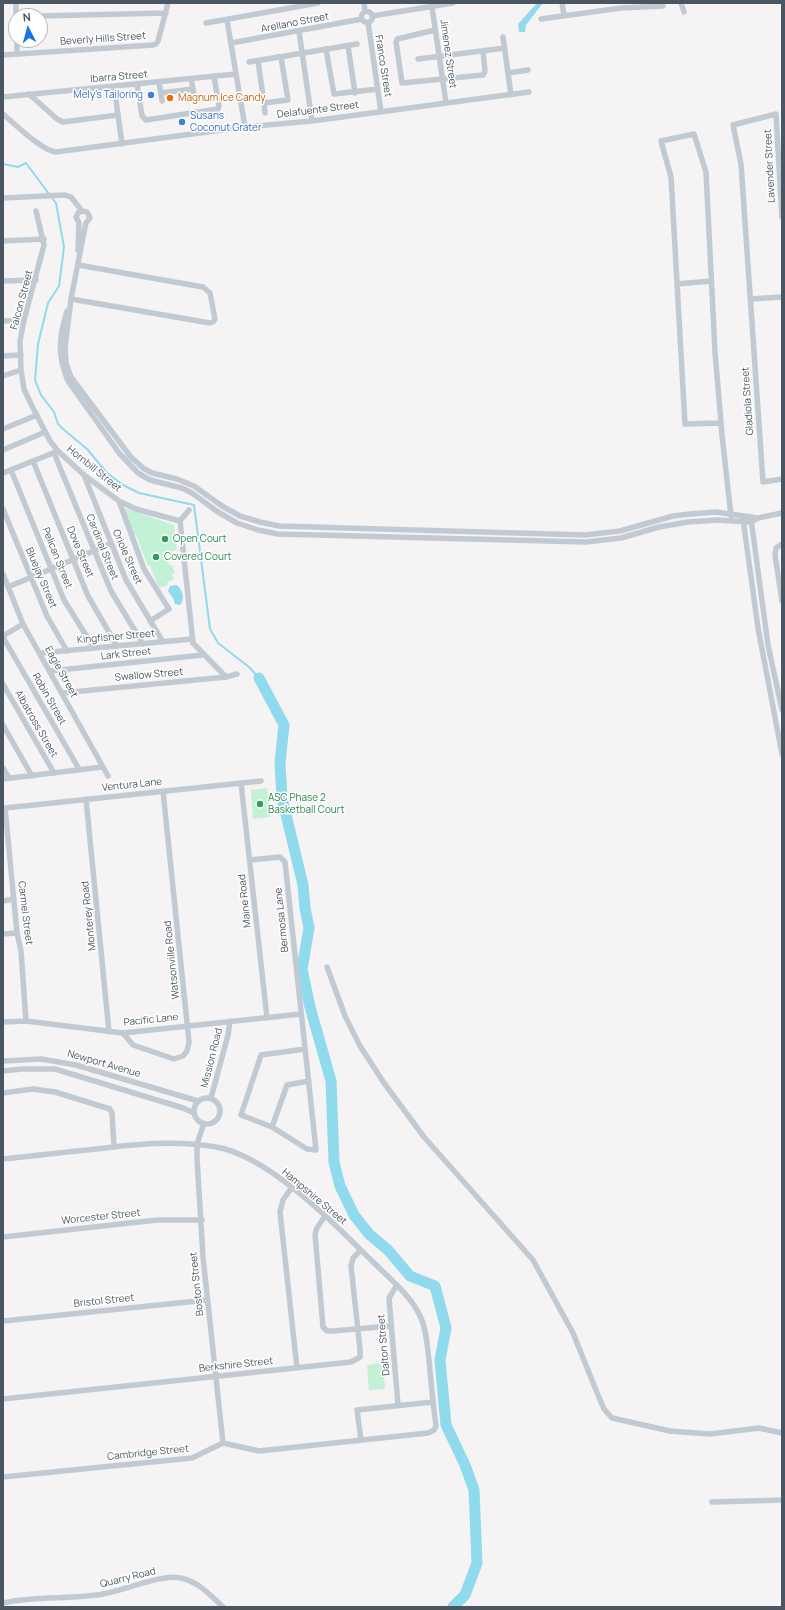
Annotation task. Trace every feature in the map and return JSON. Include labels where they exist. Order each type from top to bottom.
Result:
[{"type":"street","points":[[48,16],[166,13],[168,3]]},
{"type":"street","points":[[206,23],[318,3]]},
{"type":"street","points":[[364,3],[365,12],[362,14],[362,19],[364,22],[368,22],[371,20],[372,16]]},
{"type":"street","points":[[372,16],[453,3]]},
{"type":"street","points":[[562,3],[564,15]]},
{"type":"street","points":[[681,3],[684,12]]},
{"type":"street","points":[[541,19],[621,6],[663,6]]},
{"type":"street","name":"Jimenez Street","points":[[432,7],[446,103]]},
{"type":"street","points":[[365,12],[369,12],[372,16]]},
{"type":"street","name":"Beverly Hills Street","points":[[3,55],[156,44],[166,13]]},
{"type":"street","name":"Arellano Street","points":[[232,43],[362,19]]},
{"type":"street","points":[[226,20],[232,43],[245,127]]},
{"type":"street","name":"Franco Street","points":[[368,22],[381,112]]},
{"type":"street","points":[[435,30],[397,39],[396,42],[401,81],[404,84],[485,74],[483,51]]},
{"type":"street","points":[[299,31],[312,121]]},
{"type":"street","points":[[503,37],[511,95]]},
{"type":"street","points":[[249,62],[357,44]]},
{"type":"street","points":[[348,46],[355,93]]},
{"type":"street","points":[[17,48],[17,54]]},
{"type":"street","points":[[418,59],[505,48]]},
{"type":"street","points":[[326,49],[334,94],[355,93],[378,89]]},
{"type":"street","points":[[264,103],[290,101],[281,57]]},
{"type":"street","points":[[258,60],[265,113]]},
{"type":"street","points":[[508,73],[528,70]]},
{"type":"street","name":"Ibarra Street","points":[[3,97],[236,74]]},
{"type":"street","points":[[137,84],[142,116],[146,120],[218,109],[219,106],[214,76]]},
{"type":"street","points":[[191,79],[195,99]]},
{"type":"street","points":[[159,82],[162,101]]},
{"type":"street","points":[[114,86],[122,144]]},
{"type":"street","points":[[161,93],[193,89]]},
{"type":"street","name":"Delafuente Street","points":[[3,114],[51,152],[62,152],[245,127],[312,121],[529,92]]},
{"type":"street","points":[[29,94],[57,119],[63,122],[118,115]]},
{"type":"street","name":"Gladiola Street","points":[[776,114],[733,125],[741,164],[762,482],[782,479]]},
{"type":"street","name":"Lavender Street","points":[[776,114],[782,217]]},
{"type":"street","points":[[721,423],[685,424],[671,177],[661,141],[694,134],[706,172],[711,281],[721,423],[732,520]]},
{"type":"street","points":[[3,198],[65,195],[71,197],[82,211],[87,212],[89,215],[89,220],[86,223],[71,300],[65,348],[66,363],[71,377],[130,456],[143,468],[152,473],[194,486],[222,506],[240,516],[279,526],[585,535],[620,531],[673,516],[716,512],[731,513],[743,519]]},
{"type":"street","name":"Falcon Street","points":[[36,211],[44,239],[43,253],[24,320],[20,341],[21,370],[24,389],[37,415]]},
{"type":"street","points":[[78,264],[79,223],[76,217],[78,213],[82,211]]},
{"type":"street","points":[[79,223],[86,223]]},
{"type":"street","points":[[3,241],[44,239]]},
{"type":"street","points":[[71,300],[210,323],[213,322],[214,319],[210,293],[203,287],[78,264]]},
{"type":"street","points":[[3,282],[36,280]]},
{"type":"street","points":[[677,284],[711,281]]},
{"type":"street","points":[[750,299],[782,297]]},
{"type":"street","points":[[71,300],[61,331],[60,349],[63,370],[68,381],[119,453],[131,467],[150,480],[182,488],[237,523],[258,530],[286,534],[586,542],[621,538],[659,527],[688,522],[751,519],[782,513]]},
{"type":"street","points":[[3,320],[24,320]]},
{"type":"street","points":[[3,356],[21,356]]},
{"type":"street","points":[[3,376],[21,370]]},
{"type":"street","points":[[3,429],[37,415]]},
{"type":"street","name":"Hornbill Street","points":[[37,415],[56,452],[84,475],[119,501],[136,509],[180,522]]},
{"type":"street","points":[[3,450],[45,432]]},
{"type":"street","points":[[3,473],[56,452]]},
{"type":"street","name":"Cardinal Street","points":[[56,452],[111,591],[143,644]]},
{"type":"street","name":"Dove Street","points":[[33,461],[90,601],[117,646]]},
{"type":"street","name":"Pelican Street","points":[[11,470],[64,600],[94,648]]},
{"type":"street","name":"Oriole Street","points":[[84,475],[110,544],[126,580],[163,642]]},
{"type":"street","points":[[119,501],[144,568],[169,610],[150,621]]},
{"type":"street","name":"Bluejay Street","points":[[3,509],[47,616],[67,651]]},
{"type":"street","points":[[189,510],[180,522],[192,639],[194,646],[226,677]]},
{"type":"street","points":[[743,519],[758,628],[782,754]]},
{"type":"street","points":[[751,519],[768,645],[782,710]]},
{"type":"street","points":[[8,587],[110,544]]},
{"type":"street","points":[[782,544],[776,548],[774,555],[782,601]]},
{"type":"street","name":"Eagle Street","points":[[3,574],[24,624],[108,776]]},
{"type":"street","points":[[3,636],[24,624]]},
{"type":"street","name":"Robin Street","points":[[3,636],[80,769]]},
{"type":"street","name":"Kingfisher Street","points":[[41,653],[192,639]]},
{"type":"street","name":"Lark Street","points":[[50,671],[203,655]]},
{"type":"street","name":"Swallow Street","points":[[62,693],[226,677],[237,674]]},
{"type":"street","name":"Albatross Street","points":[[3,684],[54,773]]},
{"type":"street","points":[[3,725],[32,776]]},
{"type":"street","points":[[3,768],[6,779],[102,766]]},
{"type":"street","name":"Ventura Lane","points":[[5,808],[261,781]]},
{"type":"street","name":"Maine Road","points":[[241,783],[267,1018]]},
{"type":"street","name":"Watsonville Road","points":[[123,1033],[133,1045],[174,1059],[183,1056],[187,1051],[189,1042],[163,791]]},
{"type":"street","name":"Monterey Road","points":[[86,799],[109,1032]]},
{"type":"street","name":"Carmel Street","points":[[5,808],[17,933],[21,951],[26,1021]]},
{"type":"street","name":"Bermosa Lane","points":[[250,860],[280,857],[285,862],[301,1014]]},
{"type":"street","points":[[3,901],[14,899]]},
{"type":"street","points":[[3,934],[17,933]]},
{"type":"street","points":[[327,967],[345,1016],[360,1046],[384,1083],[424,1137],[533,1260],[573,1333],[604,1409],[612,1418],[670,1431],[710,1434],[759,1428],[782,1433]]},
{"type":"street","points":[[301,1014],[309,1081],[316,1150],[307,1150],[272,1127],[242,1115],[261,1055],[305,1048]]},
{"type":"street","name":"Pacific Lane","points":[[3,1022],[26,1021],[123,1033],[301,1014]]},
{"type":"street","name":"Mission Road","points":[[211,1098],[228,1035],[230,1021]]},
{"type":"street","name":"Newport Avenue","points":[[3,1061],[41,1059],[76,1065],[198,1101]]},
{"type":"street","name":"Newport Avenue","points":[[3,1071],[22,1069],[55,1069],[183,1108],[194,1113]]},
{"type":"street","points":[[272,1127],[287,1085],[309,1081]]},
{"type":"street","points":[[3,1093],[33,1090],[56,1092],[110,1109],[112,1113],[114,1147]]},
{"type":"street","points":[[204,1098],[211,1098],[215,1100],[220,1108],[219,1116],[212,1123],[204,1123],[197,1120],[194,1113],[198,1101],[204,1098]]},
{"type":"street","name":"Boston Street","points":[[204,1123],[197,1144],[197,1164],[207,1300],[223,1443]]},
{"type":"street","name":"Hampshire Street","points":[[3,1159],[173,1142],[197,1144],[218,1147],[242,1155],[292,1187],[362,1250],[412,1303],[422,1319],[426,1336],[436,1426],[434,1430],[428,1433],[360,1440]]},
{"type":"street","points":[[292,1187],[283,1200],[280,1212],[297,1368]]},
{"type":"street","points":[[325,1216],[315,1234],[323,1327],[326,1331],[390,1326]]},
{"type":"street","name":"Worcester Street","points":[[3,1237],[157,1220],[202,1220]]},
{"type":"street","name":"Berkshire Street","points":[[3,1399],[351,1362],[360,1357],[351,1266],[353,1258],[362,1250]]},
{"type":"street","name":"Dalton Street","points":[[396,1285],[389,1298],[390,1326],[398,1405]]},
{"type":"street","name":"Bristol Street","points":[[3,1321],[207,1300]]},
{"type":"street","points":[[223,1443],[259,1451],[360,1440],[357,1410],[433,1402]]},
{"type":"street","name":"Cambridge Street","points":[[3,1477],[192,1458],[223,1443]]},
{"type":"street","points":[[712,1502],[782,1500]]},
{"type":"street","name":"Quarry Road","points":[[3,1603],[42,1597],[74,1597],[104,1594],[157,1580],[179,1577],[198,1584],[223,1607]]},
{"type":"green space","points":[[122,507],[174,525],[177,549],[166,554],[169,565],[172,565],[175,573],[172,574],[174,579],[167,582],[168,585],[159,588],[150,566],[148,566],[136,535],[133,535]]},
{"type":"green space","name":"ASC Phase 2 Basketball Court","points":[[267,788],[270,817],[253,819],[251,790]]},
{"type":"green space","points":[[383,1363],[385,1389],[369,1390],[367,1365]]},
{"type":"water","points":[[537,3],[543,3],[526,25],[525,32],[519,32],[518,24]]},
{"type":"water","points":[[176,585],[182,591],[183,601],[180,605],[175,604],[168,591],[170,586]]},
{"type":"waterway","points":[[3,164],[18,167],[26,163],[49,194]]},
{"type":"waterway","points":[[52,198],[56,203],[64,247],[59,286],[48,303],[38,344],[35,380],[41,395],[54,412],[58,424],[87,449],[107,473],[123,485],[139,493],[194,505],[210,629],[218,643],[249,667],[259,678]]},
{"type":"waterway","points":[[259,678],[284,725],[280,763],[282,798],[303,885],[309,928],[302,969],[310,1007],[331,1081],[334,1162],[340,1186],[354,1215],[369,1234],[388,1250],[410,1276],[435,1286],[446,1328],[440,1360],[446,1425],[465,1465],[474,1490],[477,1563],[465,1595],[453,1607]]},
{"type":"place","name":"Mely's Tailoring","points":[[151,95]]},
{"type":"place","name":"Magnum Ice Candy","points":[[170,98]]},
{"type":"place","name":"Susans Coconut Grater","points":[[182,122]]},
{"type":"place","name":"Open Court","points":[[165,539]]},
{"type":"place","name":"Covered Court","points":[[156,557]]},
{"type":"place","name":"ASC Phase 2 Basketball Court","points":[[260,804]]}]
